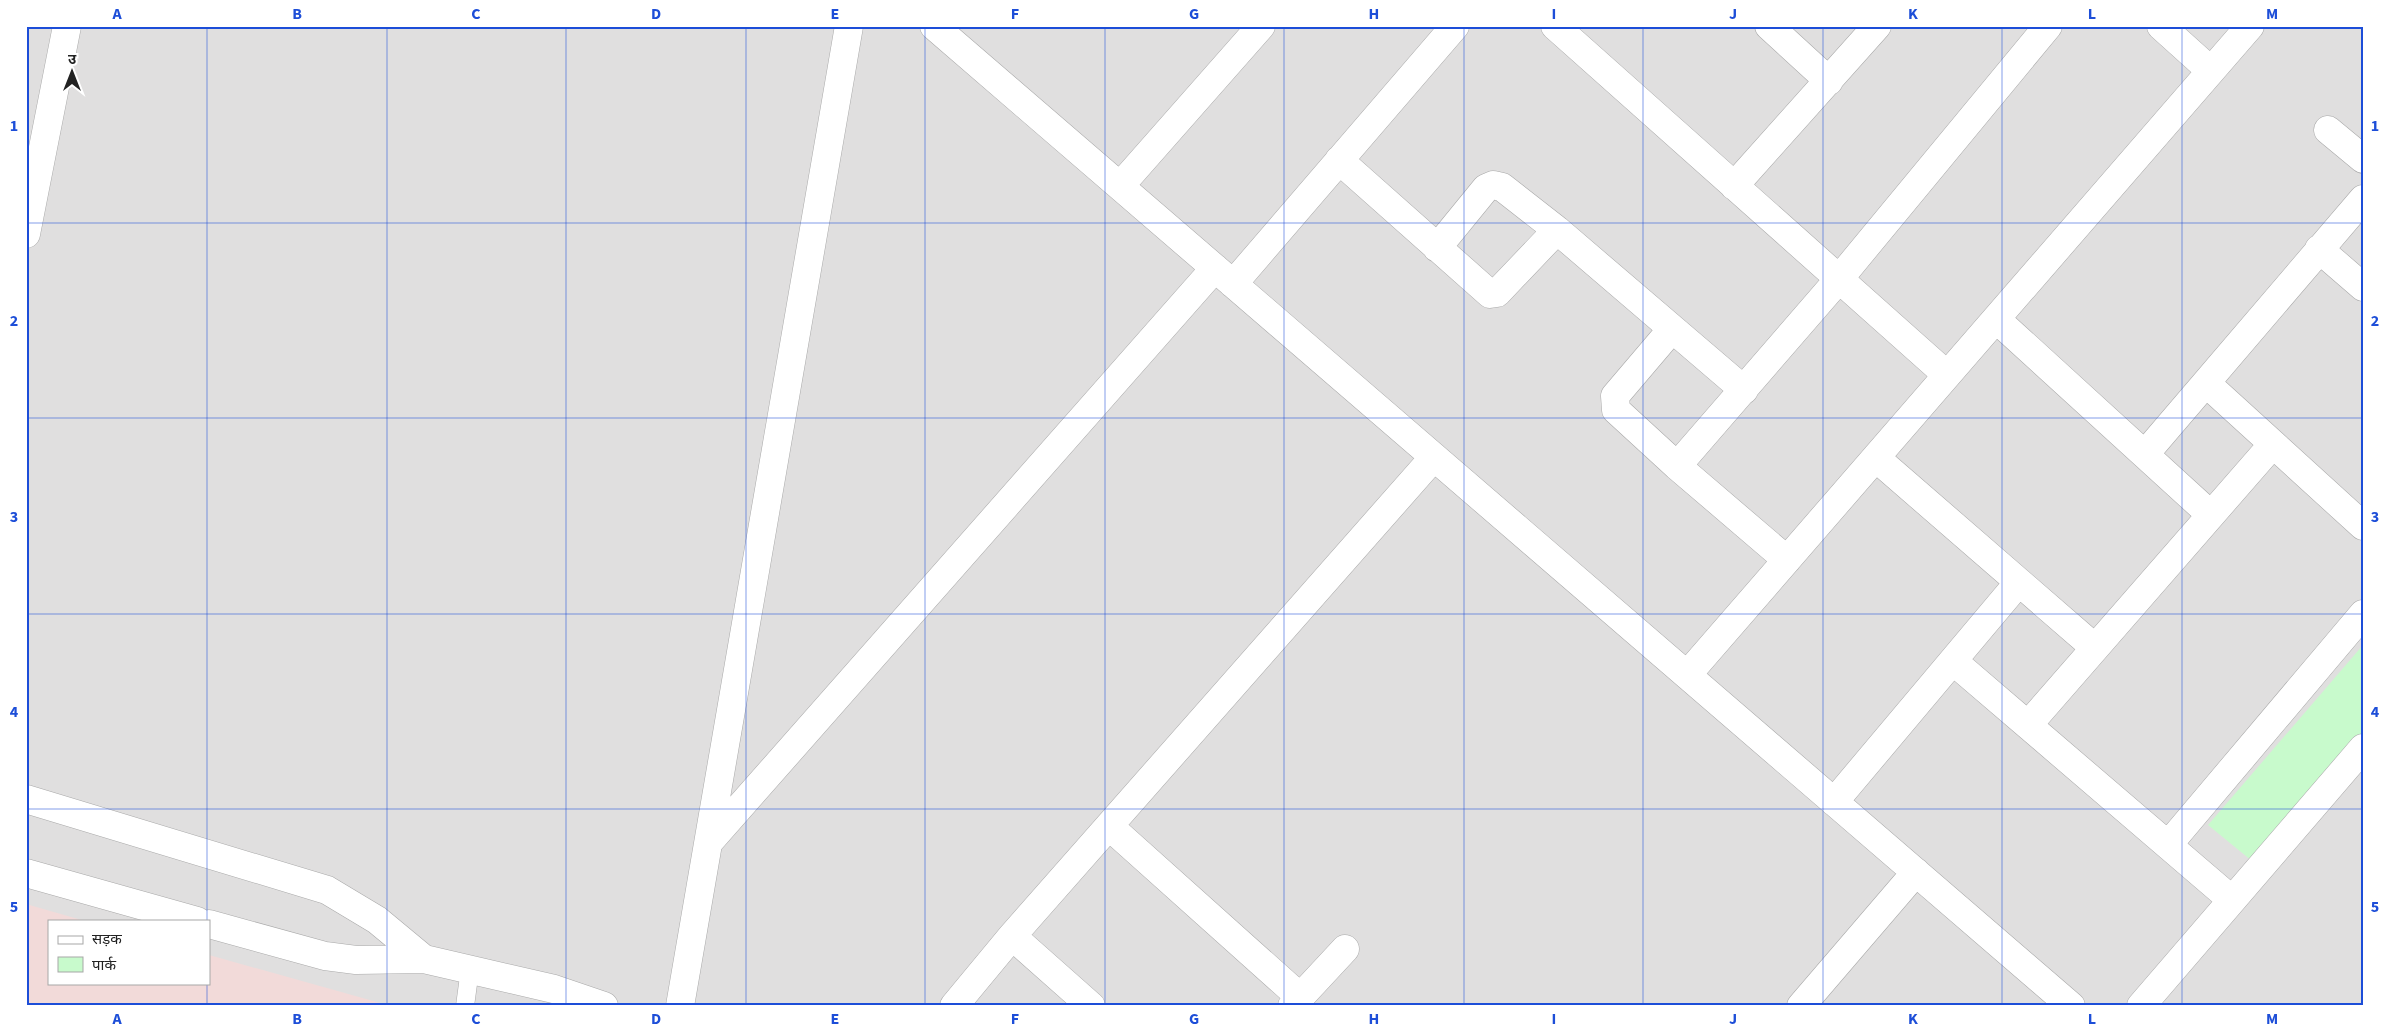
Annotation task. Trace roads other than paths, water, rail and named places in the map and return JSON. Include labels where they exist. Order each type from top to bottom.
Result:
[{"type":"street","points":[[26,234],[67,26]]},
{"type":"street","points":[[680,1006],[849,26]]},
{"type":"street","points":[[934,26],[1916,872],[2055,1001]]},
{"type":"street","points":[[1120,186],[1261,26]]},
{"type":"street","points":[[709,842],[1224,276],[1338,160],[1455,26]]},
{"type":"street","points":[[1555,26],[1947,375]]},
{"type":"street","points":[[1769,26],[1829,81]]},
{"type":"street","points":[[1734,186],[1877,26]]},
{"type":"street","points":[[1677,466],[1839,279],[2048,26]]},
{"type":"street","points":[[2161,26],[2211,71]]},
{"type":"street","points":[[1687,675],[2250,26]]},
{"type":"street","points":[[2328,130],[2363,159]]},
{"type":"street","points":[[1338,160],[1486,292],[1494,294],[1557,230]]},
{"type":"street","points":[[1438,248],[1486,188],[1493,185],[1502,187],[1557,230],[1744,390]]},
{"type":"street","points":[[2144,454],[2363,198]]},
{"type":"street","points":[[2320,250],[2363,287]]},
{"type":"street","points":[[1996,319],[2211,515]]},
{"type":"street","points":[[1672,328],[1615,396],[1616,410],[1677,466],[1787,560]]},
{"type":"street","points":[[2206,383],[2363,526]]},
{"type":"street","points":[[2028,725],[2273,444]]},
{"type":"street","points":[[954,1006],[1012,936],[1434,457]]},
{"type":"street","points":[[1876,458],[2095,648]]},
{"type":"street","points":[[1834,802],[2019,582]]},
{"type":"street","points":[[2168,845],[2363,614]]},
{"type":"street","points":[[1953,661],[2232,900]]},
{"type":"street","points":[[2141,1006],[2363,748]]},
{"type":"street","points":[[26,799],[327,890],[377,920],[424,959]]},
{"type":"street","points":[[1109,826],[1296,1001],[1345,949]]},
{"type":"street","points":[[1801,1006],[1916,872]]},
{"type":"street","points":[[26,873],[193,920]]},
{"type":"street","points":[[210,924],[325,956],[356,960],[424,959],[554,989],[604,1006]]},
{"type":"street","points":[[1012,936],[1091,1006]]},
{"type":"lane","points":[[465,1006],[470,969]]}]
